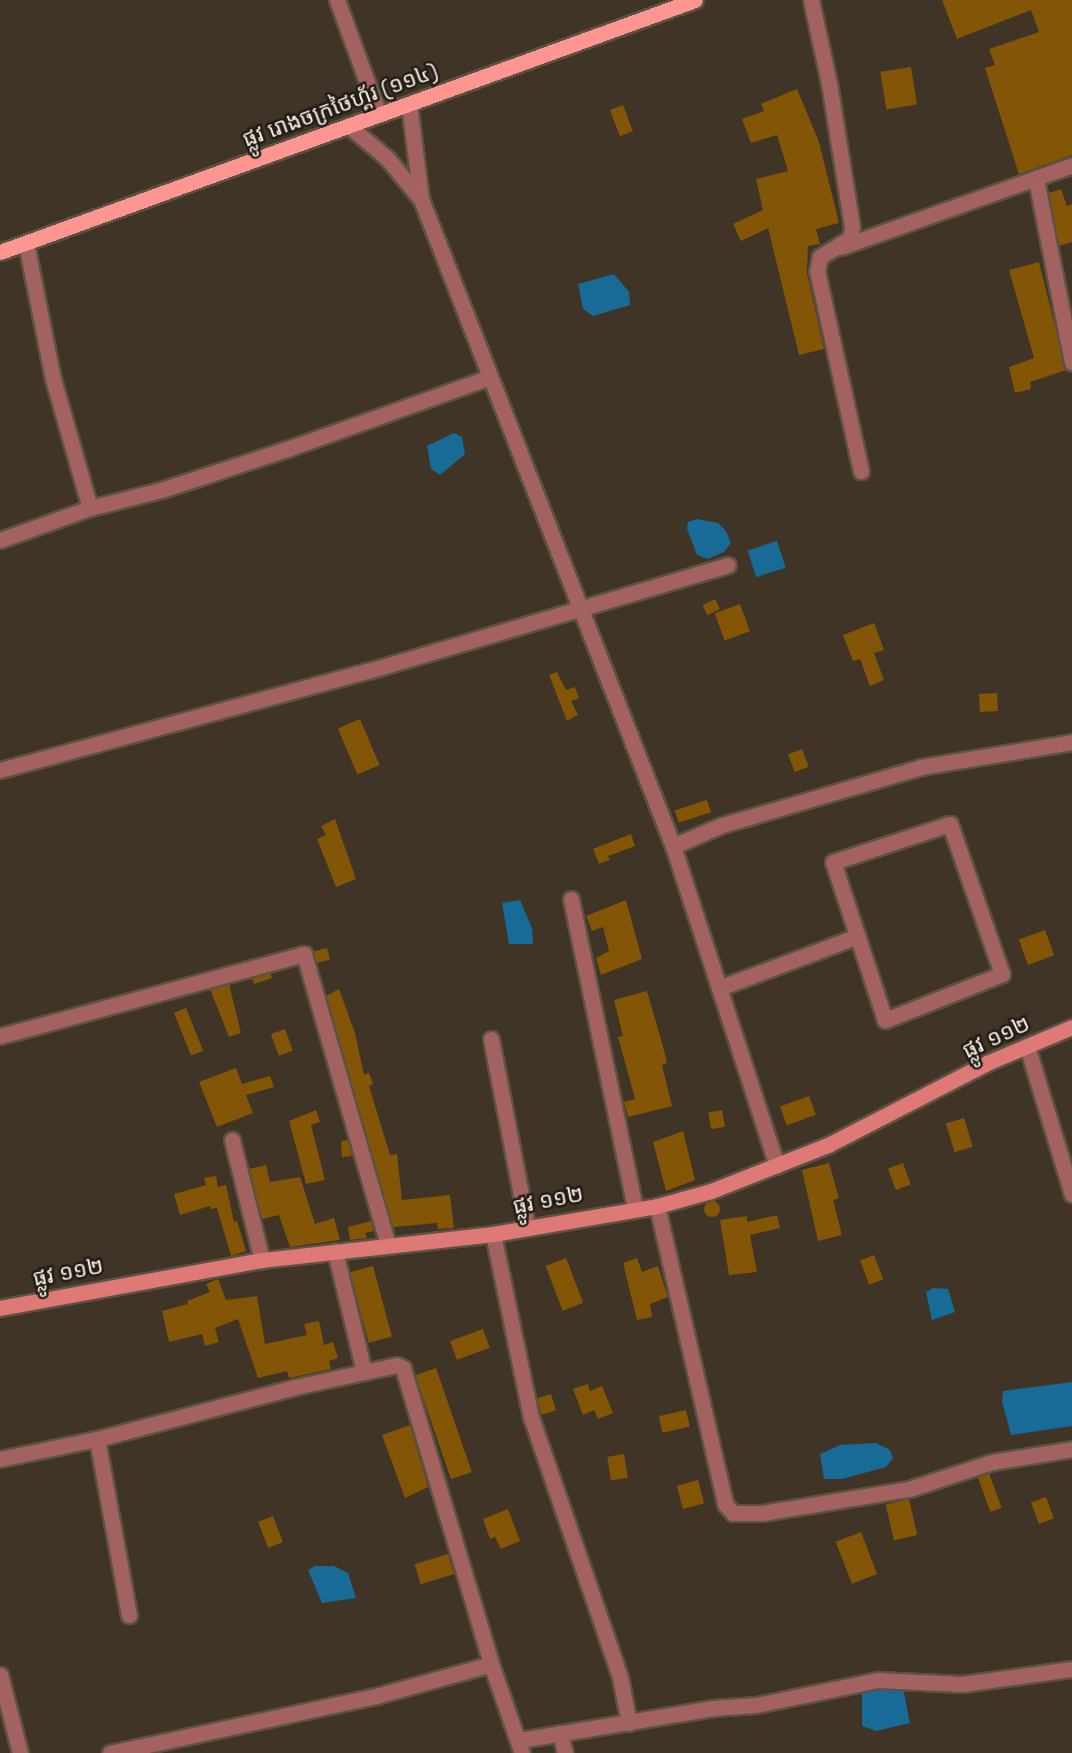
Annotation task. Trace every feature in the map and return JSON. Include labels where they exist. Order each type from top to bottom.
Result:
[{"type":"main road","name":"ផ្លូវ រោងចក្រថៃហ្គ័រ (១១៤)","points":[[0,252],[695,0]]},
{"type":"street","points":[[337,0],[379,115]]},
{"type":"street","points":[[811,0],[849,196],[850,238],[820,257],[817,272],[861,471]]},
{"type":"street","points":[[409,104],[421,199],[577,607],[673,846],[777,1166]]},
{"type":"street","points":[[349,126],[387,158],[421,199]]},
{"type":"street","points":[[838,247],[1072,165]]},
{"type":"street","points":[[1036,179],[1072,363]]},
{"type":"street","points":[[27,243],[53,379],[90,508]]},
{"type":"street","points":[[0,540],[90,508],[161,490],[287,449],[490,377]]},
{"type":"street","points":[[0,770],[481,639],[577,607],[728,565]]},
{"type":"street","points":[[673,846],[722,825],[921,767],[1072,742]]},
{"type":"street","points":[[950,824],[1002,974],[885,1020],[858,936],[833,862],[950,824]]},
{"type":"street","points":[[572,899],[635,1207]]},
{"type":"street","points":[[719,988],[858,936]]},
{"type":"street","points":[[0,1036],[304,954],[388,1245]]},
{"type":"street","name":"ផ្លូវ ១១២","points":[[0,1308],[262,1260],[493,1234],[635,1207],[657,1206],[711,1191],[828,1145],[1027,1046],[1072,1027]]},
{"type":"street","points":[[490,1039],[527,1226]]},
{"type":"street","points":[[1027,1046],[1072,1194]]},
{"type":"street","points":[[232,1140],[262,1260]]},
{"type":"street","points":[[657,1206],[725,1504],[733,1513],[762,1513],[909,1490],[970,1467],[1072,1449]]},
{"type":"street","points":[[493,1234],[531,1417],[620,1677],[629,1723]]},
{"type":"street","points":[[335,1251],[364,1372]]},
{"type":"street","points":[[0,1459],[97,1439],[397,1365],[408,1377],[491,1664],[521,1747],[560,1733],[713,1708],[756,1705],[878,1680],[962,1684],[1072,1669]]},
{"type":"street","points":[[97,1439],[129,1615]]},
{"type":"street","points":[[110,1753],[376,1696],[491,1664]]},
{"type":"street","points":[[0,1675],[20,1753]]},
{"type":"street","points":[[560,1733],[565,1753]]},
{"type":"water","points":[[614,274],[629,292],[630,305],[593,316],[583,309],[578,284]]},
{"type":"water","points":[[454,433],[462,437],[465,454],[440,475],[431,469],[427,446]]},
{"type":"water","points":[[697,519],[718,523],[726,531],[731,543],[724,552],[708,559],[697,555],[687,529],[688,522]]},
{"type":"water","points":[[777,541],[786,568],[756,577],[748,551]]},
{"type":"water","points":[[520,900],[532,928],[533,944],[509,944],[502,903]]},
{"type":"water","points":[[933,1288],[948,1289],[955,1312],[932,1320],[926,1292]]},
{"type":"water","points":[[1072,1382],[1072,1426],[1011,1435],[1002,1401],[1003,1391]]},
{"type":"water","points":[[876,1443],[890,1450],[893,1458],[886,1467],[842,1479],[824,1479],[820,1454],[840,1445]]},
{"type":"water","points":[[315,1566],[334,1566],[348,1573],[356,1598],[322,1603],[308,1570]]},
{"type":"water","points":[[902,1683],[910,1723],[876,1731],[862,1726],[862,1689]]},
{"type":"building","points":[[942,0],[1072,0],[1072,155],[1019,174],[985,68],[995,65],[989,49],[1039,32],[1031,10],[957,39]]},
{"type":"building","points":[[911,67],[917,105],[886,109],[880,72]]},
{"type":"building","points":[[797,89],[819,142],[839,223],[816,229],[820,244],[808,246],[807,273],[824,349],[799,355],[768,228],[741,241],[733,224],[763,210],[756,179],[788,171],[777,135],[751,143],[742,119],[764,111],[761,104]]},
{"type":"building","points":[[623,105],[633,131],[620,136],[610,110]]},
{"type":"building","points":[[1061,189],[1067,206],[1072,204],[1072,242],[1059,246],[1049,193]]},
{"type":"building","points":[[1039,262],[1066,370],[1030,382],[1031,389],[1015,393],[1009,367],[1034,358],[1009,270]]},
{"type":"building","points":[[715,599],[720,609],[708,615],[703,605]]},
{"type":"building","points":[[740,604],[750,631],[725,640],[715,613]]},
{"type":"building","points":[[874,623],[884,650],[874,653],[884,680],[870,686],[860,659],[853,661],[843,635]]},
{"type":"building","points":[[557,672],[566,690],[575,687],[579,698],[571,701],[578,715],[567,721],[549,675]]},
{"type":"building","points":[[997,693],[998,711],[980,712],[979,694]]},
{"type":"building","points":[[360,719],[380,765],[357,774],[338,728]]},
{"type":"building","points":[[802,749],[809,767],[795,772],[788,754]]},
{"type":"building","points":[[707,800],[711,812],[679,823],[675,811]]},
{"type":"building","points":[[335,819],[356,879],[336,887],[317,839],[326,835],[321,826]]},
{"type":"building","points":[[631,834],[635,846],[608,856],[610,860],[599,864],[593,849]]},
{"type":"building","points":[[626,900],[642,959],[601,975],[596,958],[609,951],[603,927],[592,931],[586,916]]},
{"type":"building","points":[[1045,930],[1054,955],[1028,965],[1019,940]]},
{"type":"building","points":[[327,948],[330,960],[316,963],[313,951]]},
{"type":"building","points":[[270,973],[272,978],[254,984],[252,978]]},
{"type":"building","points":[[229,984],[241,1033],[229,1037],[210,989]]},
{"type":"building","points":[[339,989],[355,1033],[364,1075],[369,1073],[373,1084],[369,1086],[390,1155],[397,1154],[402,1200],[450,1195],[454,1228],[438,1229],[437,1223],[393,1227],[326,996]]},
{"type":"building","points":[[647,991],[667,1063],[662,1065],[672,1106],[628,1117],[624,1102],[635,1099],[618,1037],[623,1036],[614,1000]]},
{"type":"building","points":[[186,1008],[203,1051],[191,1056],[174,1013]]},
{"type":"building","points":[[285,1029],[293,1051],[279,1056],[271,1034]]},
{"type":"building","points":[[236,1068],[242,1084],[270,1076],[274,1087],[246,1095],[253,1113],[217,1127],[199,1082]]},
{"type":"building","points":[[809,1096],[816,1115],[787,1125],[780,1107]]},
{"type":"building","points":[[316,1110],[320,1122],[311,1125],[325,1180],[306,1184],[289,1121]]},
{"type":"building","points":[[722,1110],[725,1127],[711,1129],[708,1112]]},
{"type":"building","points":[[964,1118],[973,1147],[955,1152],[946,1124]]},
{"type":"building","points":[[683,1131],[695,1180],[666,1191],[653,1142]]},
{"type":"building","points":[[348,1140],[352,1156],[342,1157],[341,1141]]},
{"type":"building","points":[[829,1163],[839,1198],[833,1200],[842,1235],[818,1241],[802,1170]]},
{"type":"building","points":[[903,1163],[911,1185],[896,1190],[888,1168]]},
{"type":"building","points":[[266,1165],[270,1182],[300,1177],[315,1224],[334,1218],[340,1240],[290,1247],[279,1215],[262,1219],[249,1169]]},
{"type":"building","points":[[216,1176],[218,1187],[226,1185],[234,1222],[237,1221],[246,1251],[231,1256],[217,1208],[211,1209],[210,1206],[180,1215],[174,1194],[206,1185],[204,1178]]},
{"type":"building","points":[[712,1201],[718,1203],[720,1209],[718,1215],[712,1217],[706,1215],[704,1209],[706,1203]]},
{"type":"building","points":[[777,1215],[780,1228],[750,1235],[757,1272],[729,1275],[720,1220],[747,1216],[747,1222]]},
{"type":"building","points":[[371,1221],[374,1231],[365,1233],[367,1238],[350,1240],[348,1227]]},
{"type":"building","points":[[874,1255],[883,1279],[869,1285],[860,1260]]},
{"type":"building","points":[[566,1258],[583,1303],[563,1311],[545,1266]]},
{"type":"building","points":[[637,1258],[642,1272],[658,1266],[668,1297],[650,1304],[652,1317],[637,1320],[623,1263]]},
{"type":"building","points":[[373,1266],[392,1337],[369,1343],[350,1272]]},
{"type":"building","points":[[218,1279],[226,1300],[257,1296],[265,1344],[307,1335],[304,1324],[319,1321],[324,1345],[333,1342],[338,1358],[329,1361],[331,1369],[289,1378],[287,1371],[258,1378],[238,1319],[215,1328],[219,1342],[205,1346],[202,1334],[169,1342],[162,1311],[188,1304],[187,1301],[210,1292],[206,1284]]},
{"type":"building","points":[[483,1329],[490,1348],[457,1360],[450,1341]]},
{"type":"building","points":[[436,1368],[472,1472],[451,1479],[415,1375]]},
{"type":"building","points":[[588,1384],[590,1391],[602,1386],[613,1413],[598,1419],[594,1410],[583,1415],[573,1389]]},
{"type":"building","points":[[551,1394],[556,1410],[542,1415],[537,1398]]},
{"type":"building","points":[[686,1410],[690,1427],[663,1433],[659,1416]]},
{"type":"building","points":[[410,1425],[428,1487],[405,1498],[382,1435]]},
{"type":"building","points":[[624,1454],[628,1478],[611,1480],[607,1457]]},
{"type":"building","points":[[989,1473],[1002,1508],[990,1512],[978,1477]]},
{"type":"building","points":[[698,1480],[704,1503],[683,1509],[677,1486]]},
{"type":"building","points":[[1046,1497],[1054,1519],[1039,1524],[1031,1502]]},
{"type":"building","points":[[909,1499],[917,1535],[894,1540],[886,1504]]},
{"type":"building","points":[[508,1509],[520,1541],[501,1549],[495,1537],[490,1539],[483,1519]]},
{"type":"building","points":[[273,1516],[283,1542],[268,1548],[258,1522]]},
{"type":"building","points":[[861,1532],[877,1574],[852,1584],[836,1542]]},
{"type":"building","points":[[448,1554],[454,1574],[421,1584],[415,1564]]}]
